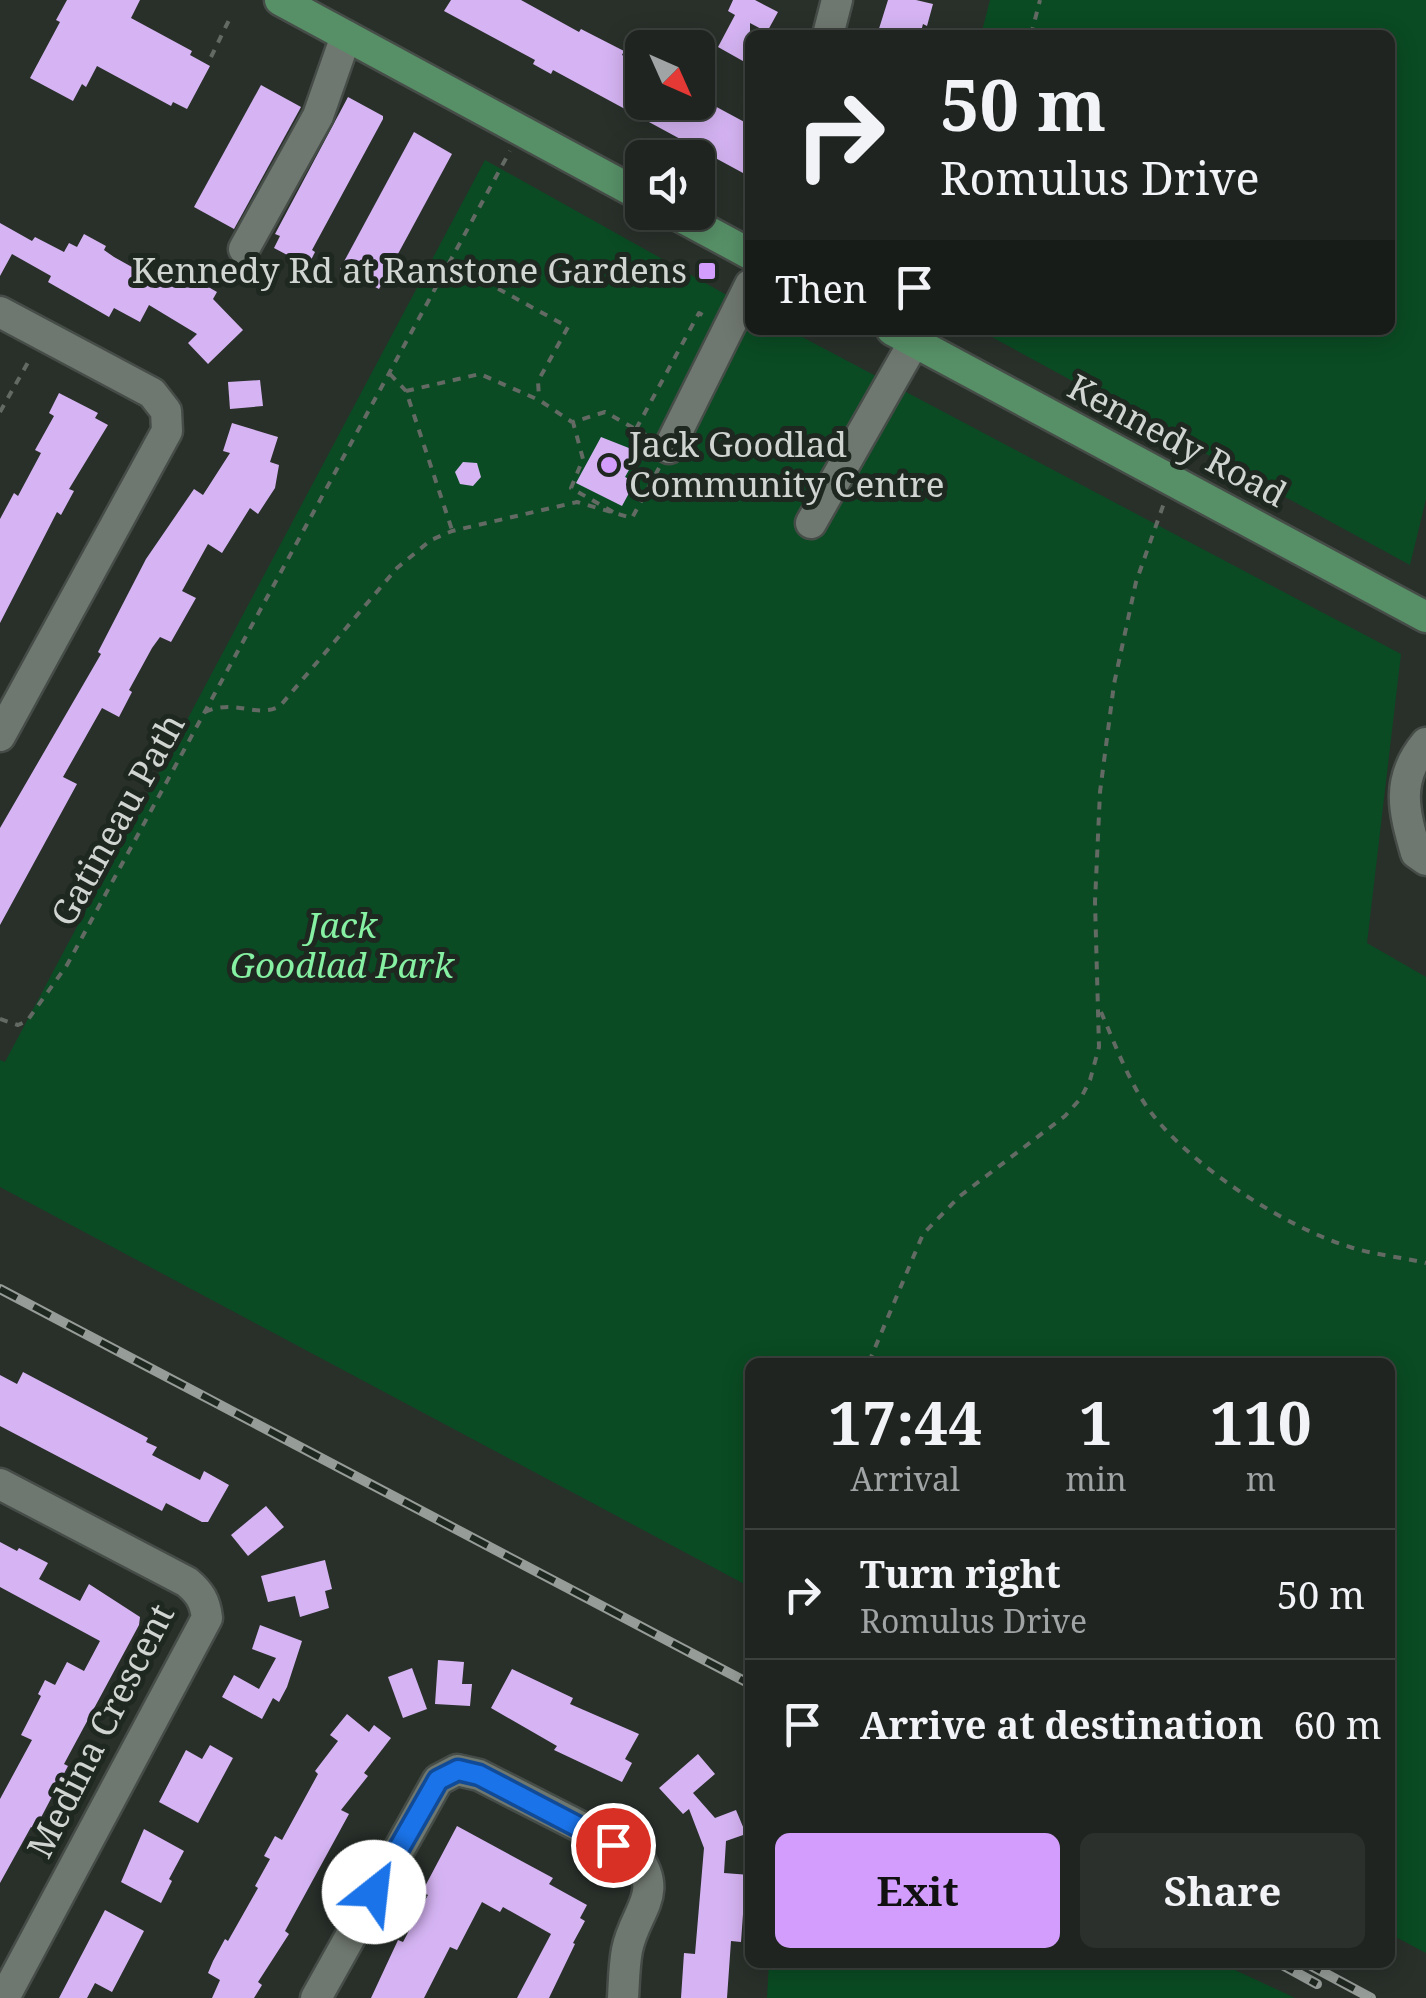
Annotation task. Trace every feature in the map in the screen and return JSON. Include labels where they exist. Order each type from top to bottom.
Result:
[{"type":"main road","points":[[280,0],[625,187]]},
{"type":"main road","points":[[705,230],[745,251]]},
{"type":"main road","name":"Kennedy Road","points":[[903,336],[1426,618]]},
{"type":"street","points":[[829,30],[837,0]]},
{"type":"street","points":[[244,249],[318,116],[346,36]]},
{"type":"street","points":[[669,448],[745,295]]},
{"type":"street","points":[[0,312],[152,393],[166,411],[167,431],[0,736]]},
{"type":"street","points":[[811,523],[903,336]]},
{"type":"street","points":[[1426,742],[1405,780],[1405,813],[1416,853],[1426,860]]},
{"type":"street","name":"Medina Crescent","points":[[0,1484],[187,1582],[206,1604],[206,1618],[4,1998]]},
{"type":"street","points":[[316,1998],[438,1780],[458,1770],[479,1775],[636,1855],[648,1872],[650,1892],[627,1948],[623,1998]]},
{"type":"path","points":[[1033,30],[1040,0]]},
{"type":"path","points":[[211,57],[230,18]]},
{"type":"path","points":[[205,712],[521,131]]},
{"type":"path","points":[[484,281],[568,327],[538,381],[539,400]]},
{"type":"path","points":[[636,429],[698,313]]},
{"type":"path","points":[[0,412],[44,335]]},
{"type":"path","points":[[406,390],[476,373],[539,400],[573,422],[583,460],[572,488],[613,512],[634,517],[669,448],[605,412],[573,422]]},
{"type":"path","points":[[390,374],[406,390],[452,531]]},
{"type":"path","points":[[653,396],[668,405]]},
{"type":"path","points":[[872,1358],[924,1234],[960,1196],[1065,1116],[1090,1080],[1098,1046],[1094,902],[1107,738],[1136,582],[1172,481]]},
{"type":"path","name":"Gatineau Path","points":[[0,1019],[18,1026],[24,1024],[52,989],[205,712],[231,705],[264,712],[280,706],[397,568],[424,544],[452,531],[578,502],[613,512]]},
{"type":"path","points":[[1099,1008],[1152,1114],[1188,1152],[1252,1199],[1311,1230],[1350,1248],[1426,1263]]},
{"type":"green space","points":[[990,0],[1426,0],[1426,499],[1410,565],[988,335],[1395,335],[1395,30],[982,30]]},
{"type":"green space","name":"Jack Goodlad Park","points":[[485,160],[745,305],[745,335],[798,335],[1401,654],[1367,943],[1426,977],[1426,1953],[1395,1937],[1395,1358],[745,1358],[745,1584],[0,1187],[0,1060],[5,1062]]},
{"type":"green space","points":[[769,1968],[1231,1968],[1295,1998],[767,1998]]},
{"type":"building","points":[[67,0],[140,0],[131,18],[192,51],[190,55],[210,66],[187,109],[173,102],[171,106],[97,66],[73,101],[30,78],[60,22],[56,20]]},
{"type":"building","points":[[451,0],[521,0],[624,51],[625,109],[553,70],[551,74],[533,64],[535,60],[444,11]]},
{"type":"building","points":[[733,0],[755,0],[778,12],[768,30],[750,23],[750,30],[745,30],[745,62],[718,47],[735,15],[728,11]]},
{"type":"building","points":[[888,0],[933,4],[927,26],[923,24],[921,30],[879,30]]},
{"type":"building","points":[[261,85],[301,107],[234,229],[194,207]]},
{"type":"building","points":[[348,97],[383,119],[312,250],[315,252],[308,266],[274,248],[280,236],[275,234]]},
{"type":"building","points":[[715,106],[745,122],[745,169],[743,173],[715,158],[715,140],[682,140],[645,120],[715,120]]},
{"type":"building","points":[[414,132],[452,154],[379,289],[340,269]]},
{"type":"building","points":[[0,223],[32,241],[35,237],[64,252],[69,243],[77,247],[84,234],[106,246],[104,250],[114,257],[157,281],[167,263],[217,292],[213,299],[243,330],[208,364],[188,343],[197,334],[149,305],[140,322],[114,308],[109,317],[48,282],[51,276],[12,254],[0,276]]},
{"type":"building","points":[[260,380],[263,406],[230,409],[228,382]]},
{"type":"building","points":[[59,393],[98,413],[95,418],[108,425],[69,489],[74,491],[61,515],[57,512],[0,623],[0,519],[14,493],[18,496],[41,453],[35,450],[54,416],[49,413]]},
{"type":"building","points":[[232,423],[278,437],[270,462],[279,465],[275,488],[258,514],[250,508],[222,553],[208,544],[182,591],[196,598],[171,642],[160,637],[152,648],[119,717],[102,708],[63,777],[77,784],[0,925],[0,828],[101,654],[98,652],[146,559],[194,489],[203,495],[230,453],[223,451]]},
{"type":"building","name":"Jack Goodlad Community Centre","points":[[601,437],[639,452],[625,477],[635,482],[622,506],[576,483]]},
{"type":"building","points":[[463,462],[477,463],[481,477],[473,486],[460,484],[455,472]]},
{"type":"building","points":[[23,1372],[148,1438],[146,1442],[157,1447],[152,1455],[200,1480],[204,1471],[229,1485],[208,1522],[166,1503],[162,1511],[0,1426],[0,1375],[17,1384]]},
{"type":"building","points":[[266,1506],[284,1527],[248,1556],[231,1535]]},
{"type":"building","points":[[0,1542],[48,1563],[39,1579],[80,1601],[89,1584],[140,1617],[35,1829],[31,1827],[0,1883],[0,1799],[32,1740],[21,1735],[45,1680],[55,1685],[67,1662],[84,1671],[100,1641],[0,1587]]},
{"type":"building","points":[[325,1560],[332,1589],[325,1591],[329,1608],[300,1617],[295,1596],[268,1602],[261,1576]]},
{"type":"building","points":[[260,1625],[302,1641],[287,1687],[279,1702],[273,1698],[262,1719],[222,1697],[234,1675],[259,1689],[276,1658],[252,1649]]},
{"type":"building","points":[[438,1660],[464,1662],[462,1684],[472,1684],[470,1706],[435,1704]]},
{"type":"building","points":[[412,1668],[427,1709],[403,1718],[388,1677]]},
{"type":"building","points":[[512,1669],[573,1698],[570,1704],[639,1734],[625,1759],[632,1763],[622,1782],[554,1750],[557,1746],[491,1708]]},
{"type":"building","points":[[347,1714],[369,1732],[374,1725],[391,1738],[341,1810],[349,1814],[285,1931],[289,1934],[258,1982],[262,1985],[254,1998],[212,1998],[220,1980],[208,1973],[213,1961],[258,1888],[255,1886],[270,1859],[264,1856],[275,1836],[282,1840],[318,1774],[315,1771],[338,1741],[330,1735]]},
{"type":"building","points":[[210,1745],[233,1758],[198,1823],[159,1802],[186,1750],[202,1759]]},
{"type":"building","points":[[698,1754],[715,1774],[693,1793],[715,1818],[736,1810],[745,1832],[726,1841],[724,1873],[745,1875],[741,1942],[731,1941],[727,1998],[681,1998],[684,1953],[695,1954],[704,1848],[689,1809],[683,1814],[659,1788]]},
{"type":"building","points":[[457,1826],[553,1878],[549,1884],[587,1905],[580,1918],[585,1921],[549,1998],[517,1998],[551,1934],[503,1907],[500,1912],[482,1902],[457,1950],[450,1947],[424,1998],[371,1998],[398,1940],[403,1942],[428,1895],[422,1892]]},
{"type":"building","points":[[144,1829],[184,1851],[161,1903],[121,1882]]},
{"type":"building","points":[[105,1910],[144,1931],[112,1992],[95,1983],[87,1998],[59,1998]]},
{"type":"railway","points":[[0,1289],[745,1681]]},
{"type":"railway","points":[[1288,1968],[1317,1984]]},
{"type":"railway","points":[[1315,1968],[1371,1998]]},
{"type":"place","name":"Kennedy Rd at Ranstone Gardens","points":[[707,271]]},
{"type":"place","name":"Jack Goodlad Community Centre","points":[[609,465]]},
{"type":"route","points":[[374,1892],[438,1780],[458,1770],[479,1775],[613,1845]]}]
